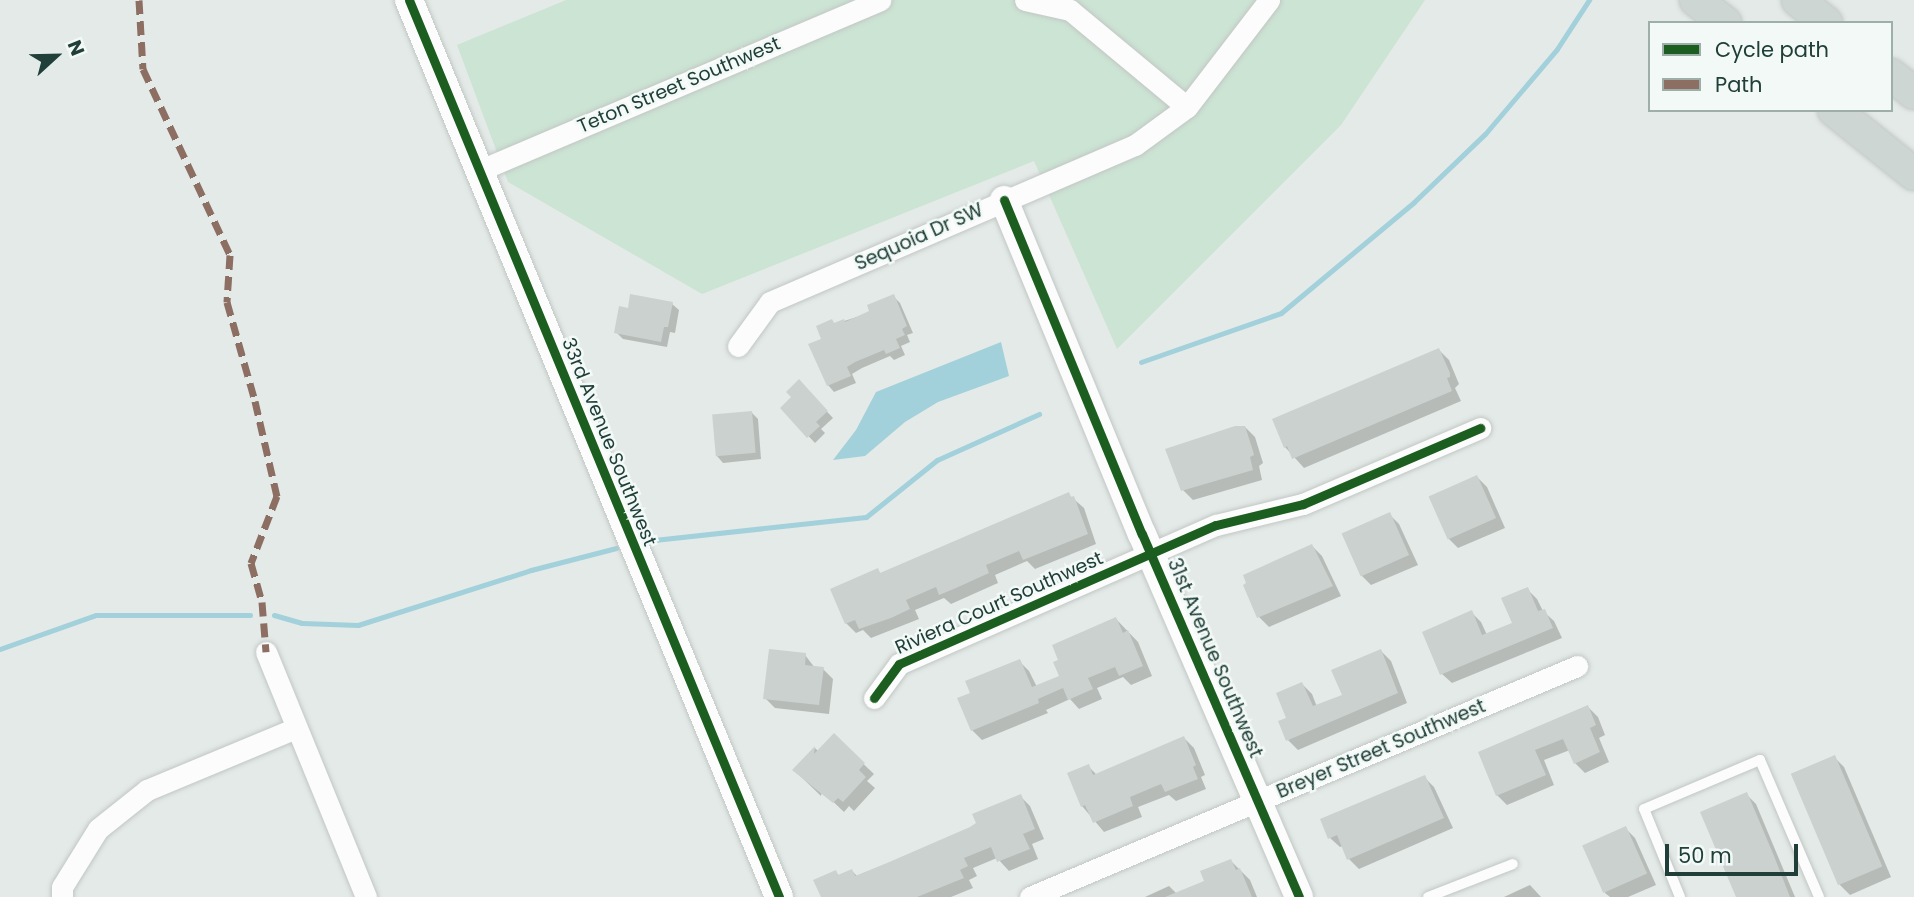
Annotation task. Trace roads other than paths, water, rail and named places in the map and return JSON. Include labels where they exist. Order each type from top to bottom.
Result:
[{"type":"main road","points":[[1696,0],[1722,21]]},
{"type":"main road","points":[[1798,0],[1824,21]]},
{"type":"main road","points":[[1893,77],[1914,93]]},
{"type":"main road","points":[[1836,112],[1914,174]]},
{"type":"street","name":"33rd Avenue Southwest","points":[[409,0],[779,897]]},
{"type":"street","name":"Teton Street Southwest","points":[[478,170],[880,0]]},
{"type":"street","points":[[1024,0],[1070,10],[1187,107]]},
{"type":"street","name":"Sequoia Dr SW","points":[[738,346],[770,302],[1135,145],[1187,107],[1269,0]]},
{"type":"street","name":"31st Avenue Southwest","points":[[1004,200],[1150,554],[1299,897]]},
{"type":"street","name":"Riviera Court Southwest","points":[[874,698],[899,664],[1216,525],[1303,504],[1480,428]]},
{"type":"street","points":[[267,652],[366,897]]},
{"type":"street","name":"Breyer Street Southwest","points":[[1030,897],[1577,666]]},
{"type":"street","points":[[62,897],[62,887],[98,829],[147,790],[296,728]]},
{"type":"lane","points":[[1680,897],[1644,809],[1760,760],[1819,897]]},
{"type":"lane","points":[[1428,897],[1449,893],[1513,863]]},
{"type":"water","points":[[1001,342],[1009,376],[938,402],[905,422],[865,456],[833,460],[856,430],[876,392]]},
{"type":"waterway","points":[[1141,362],[1281,313],[1414,202],[1485,134],[1557,49],[1589,0]]},
{"type":"waterway","points":[[645,541],[866,517],[937,460],[1039,414]]},
{"type":"waterway","points":[[274,615],[302,623],[358,625],[531,570],[616,548]]},
{"type":"waterway","points":[[0,649],[96,615],[250,615]]}]
